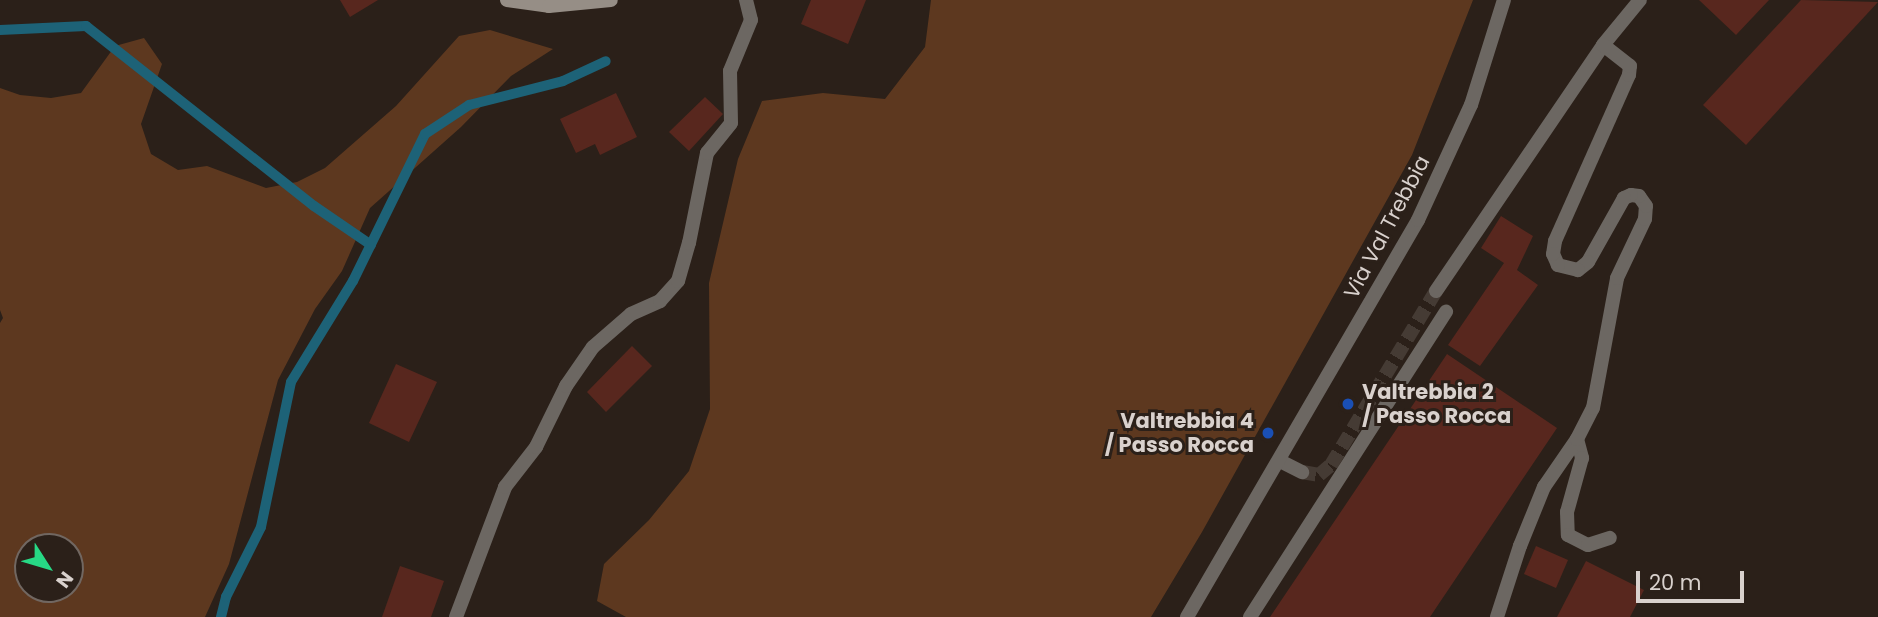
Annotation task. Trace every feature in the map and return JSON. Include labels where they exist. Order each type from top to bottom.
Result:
[{"type":"street","points":[[507,0],[549,6],[611,0]]},
{"type":"street","points":[[456,617],[505,487],[536,447],[566,386],[593,348],[631,314],[660,301],[678,281],[689,243],[707,153],[731,123],[730,71],[751,20],[746,0]]},
{"type":"street","name":"Via Val Trebbia","points":[[1187,617],[1418,220],[1471,106],[1504,0]]},
{"type":"street","points":[[1436,291],[1603,44],[1640,0]]},
{"type":"street","points":[[1497,617],[1520,546],[1544,487],[1577,439],[1593,408],[1617,278],[1645,219],[1646,206],[1639,196],[1631,195],[1624,198],[1588,262],[1578,270],[1558,265],[1553,254],[1555,241],[1629,75],[1630,66],[1603,44]]},
{"type":"street","points":[[1250,617],[1446,312]]},
{"type":"street","points":[[1577,439],[1582,458],[1567,512],[1568,535],[1588,545],[1610,538]]},
{"type":"street","points":[[1280,461],[1302,472]]},
{"type":"shaded area","points":[[931,0],[1473,0],[1412,155],[1202,532],[1151,617],[626,617],[597,601],[604,564],[649,520],[689,471],[710,409],[709,283],[738,159],[762,101],[823,93],[885,99],[925,47]]},
{"type":"shaded area","points":[[490,30],[553,49],[511,76],[461,127],[370,208],[342,271],[315,309],[278,380],[229,564],[205,617],[0,617],[0,323],[3,318],[0,310],[0,88],[20,95],[51,98],[81,93],[115,46],[144,38],[162,64],[141,124],[151,154],[178,170],[207,166],[266,188],[297,182],[325,168],[396,106],[459,36]]},
{"type":"building","points":[[340,0],[378,0],[350,17]]},
{"type":"building","points":[[811,0],[866,0],[848,44],[801,24]]},
{"type":"building","points":[[1699,0],[1769,0],[1736,35]]},
{"type":"building","points":[[1801,0],[1878,2],[1746,145],[1703,105]]},
{"type":"building","points":[[616,93],[637,137],[600,155],[595,144],[576,153],[560,119]]},
{"type":"building","points":[[705,97],[723,114],[689,151],[669,132]]},
{"type":"building","points":[[1501,216],[1533,236],[1517,270],[1538,285],[1480,366],[1448,345],[1504,263],[1481,248]]},
{"type":"building","points":[[632,346],[652,366],[606,412],[587,392]]},
{"type":"building","points":[[1447,354],[1557,428],[1430,617],[1270,617]]},
{"type":"building","points":[[396,364],[437,382],[409,442],[369,423]]},
{"type":"building","points":[[1536,546],[1568,560],[1556,588],[1524,574]]},
{"type":"building","points":[[1586,561],[1644,590],[1630,617],[1557,617]]},
{"type":"building","points":[[400,566],[444,581],[431,617],[382,617]]},
{"type":"waterway","points":[[0,30],[86,26],[314,206],[371,245]]},
{"type":"waterway","points":[[221,617],[226,597],[261,527],[291,382],[353,281],[425,134],[469,105],[563,81],[606,61]]},
{"type":"tunnel","points":[[1302,472],[1319,475],[1331,465],[1436,291]]},
{"type":"place","name":"Valtrebbia 2 / Passo Rocca","points":[[1348,404]]},
{"type":"place","name":"Valtrebbia 4 / Passo Rocca","points":[[1268,433]]}]
